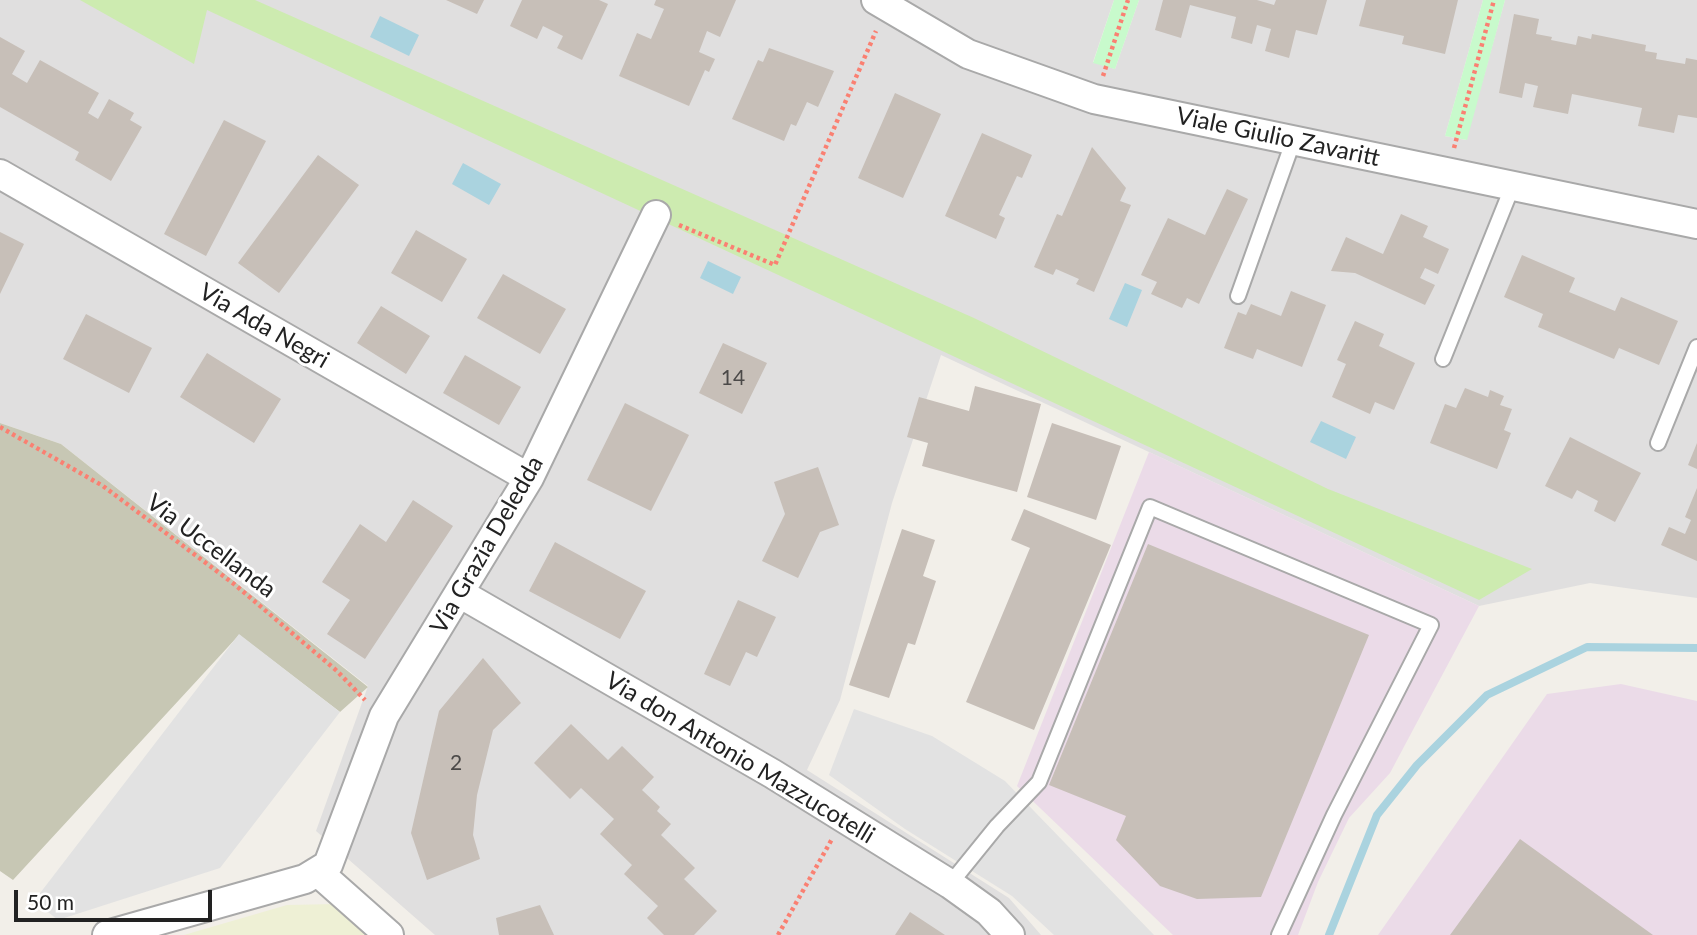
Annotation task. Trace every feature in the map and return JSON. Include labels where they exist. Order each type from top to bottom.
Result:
[{"type":"street","name":"Viale Giulio Zavaritt","points":[[881,4],[968,54],[1094,99],[1697,224]]},
{"type":"street","name":"Via Ada Negri","points":[[0,174],[528,478]]},
{"type":"street","name":"Via Grazia Deledda","points":[[319,873],[328,865],[385,715],[461,594],[528,478],[656,215]]},
{"type":"street","name":"Via don Antonio Mazzucotelli","points":[[461,594],[773,774],[843,820],[950,884],[989,912],[1010,935]]},
{"type":"street","points":[[107,935],[319,873],[389,935]]},
{"type":"lane","points":[[1238,296],[1294,139]]},
{"type":"lane","points":[[1443,359],[1513,185]]},
{"type":"lane","points":[[1658,443],[1697,347]]},
{"type":"lane","points":[[950,884],[997,826],[1040,782],[1150,507],[1431,625],[1334,815],[1279,935]]},
{"type":"path","points":[[1094,99],[1128,0]]},
{"type":"path","points":[[1447,173],[1494,0]]},
{"type":"path","points":[[656,215],[775,265],[881,4]]},
{"type":"path","name":"Via Uccellanda","points":[[0,427],[103,486],[234,584],[385,715]]},
{"type":"path","points":[[778,935],[843,820]]},
{"type":"shaded area","points":[[0,0],[1114,0],[1093,62],[1115,69],[1139,0],[1483,0],[1445,136],[1466,140],[1505,0],[1697,0],[1697,598],[1590,583],[1479,606],[941,355],[892,503],[840,700],[807,770],[1009,898],[1041,935],[435,935],[316,831],[368,686],[61,444],[0,423]]},
{"type":"shaded area","points":[[0,423],[61,444],[368,687],[340,712],[239,635],[13,880],[0,871]]},
{"type":"shaded area","points":[[1149,452],[1479,606],[1390,773],[1349,818],[1318,882],[1298,935],[1173,935],[1017,786]]},
{"type":"shaded area","points":[[239,634],[340,712],[220,868],[58,920],[34,901]]},
{"type":"shaded area","points":[[1621,684],[1697,701],[1697,935],[1378,935],[1547,694]]},
{"type":"shaded area","points":[[854,709],[932,736],[1005,781],[1154,935],[1054,935],[1012,896],[905,829],[829,775]]},
{"type":"shaded area","points":[[337,904],[389,935],[184,935],[287,905]]},
{"type":"green space","points":[[80,0],[255,0],[974,318],[1328,489],[1532,569],[1479,600],[207,10],[194,64]]},
{"type":"green space","points":[[1114,0],[1139,0],[1115,69],[1093,63]]},
{"type":"green space","points":[[1483,0],[1505,0],[1467,140],[1445,136]]},
{"type":"water","points":[[380,16],[419,35],[409,56],[370,37]]},
{"type":"water","points":[[463,163],[501,184],[489,205],[452,184]]},
{"type":"water","points":[[708,261],[741,277],[733,294],[700,278]]},
{"type":"water","points":[[1125,283],[1142,290],[1127,327],[1109,319]]},
{"type":"water","points":[[1321,421],[1356,437],[1346,459],[1310,442]]},
{"type":"building","points":[[446,0],[484,0],[477,14]]},
{"type":"building","points":[[522,0],[599,0],[608,4],[582,60],[557,48],[563,36],[543,26],[537,39],[510,26]]},
{"type":"building","points":[[656,0],[736,0],[720,37],[707,31],[699,52],[715,59],[709,72],[705,70],[689,106],[619,76],[637,33],[651,39],[664,9],[654,5]]},
{"type":"building","points":[[1163,0],[1257,0],[1274,5],[1276,0],[1327,0],[1317,35],[1296,30],[1289,58],[1265,51],[1271,29],[1257,25],[1252,44],[1231,38],[1236,17],[1190,5],[1181,38],[1155,30]]},
{"type":"building","points":[[1366,0],[1458,0],[1445,54],[1402,44],[1404,36],[1359,26]]},
{"type":"building","points":[[1514,14],[1539,19],[1536,34],[1552,37],[1551,40],[1576,45],[1578,36],[1591,39],[1592,34],[1646,45],[1645,51],[1657,53],[1656,59],[1685,64],[1686,58],[1697,60],[1697,118],[1678,115],[1674,133],[1638,126],[1642,108],[1572,94],[1568,114],[1533,107],[1538,86],[1525,83],[1522,98],[1499,93]]},
{"type":"building","points":[[0,37],[25,51],[12,74],[27,83],[40,60],[99,93],[88,113],[98,119],[109,99],[134,113],[130,120],[142,127],[111,181],[75,160],[79,152],[0,107]]},
{"type":"building","points":[[769,48],[834,71],[818,107],[807,102],[796,126],[791,124],[784,141],[732,119],[758,60],[763,62]]},
{"type":"building","points":[[895,93],[941,114],[903,198],[858,178]]},
{"type":"building","points":[[224,120],[266,141],[206,256],[164,234]]},
{"type":"building","points":[[982,133],[1032,155],[1022,178],[1017,176],[999,215],[1005,218],[996,239],[945,216]]},
{"type":"building","points":[[1092,147],[1126,188],[1120,201],[1131,205],[1094,292],[1076,284],[1079,279],[1056,269],[1053,275],[1034,267],[1057,214],[1062,216]]},
{"type":"building","points":[[318,155],[359,185],[279,293],[238,263]]},
{"type":"building","points":[[1227,189],[1248,199],[1199,304],[1187,298],[1182,308],[1151,294],[1157,282],[1141,275],[1168,218],[1205,235]]},
{"type":"building","points":[[1401,214],[1428,226],[1423,237],[1449,249],[1438,274],[1425,268],[1420,278],[1435,285],[1425,305],[1355,273],[1331,271],[1346,237],[1383,254]]},
{"type":"building","points":[[416,230],[467,259],[442,302],[391,273]]},
{"type":"building","points":[[0,232],[24,244],[0,294]]},
{"type":"building","points":[[1522,255],[1575,278],[1569,292],[1615,311],[1621,297],[1678,321],[1659,365],[1619,348],[1614,359],[1538,327],[1543,314],[1504,297]]},
{"type":"building","points":[[503,274],[566,309],[540,354],[477,318]]},
{"type":"building","points":[[1291,291],[1326,305],[1302,367],[1257,349],[1253,359],[1224,348],[1238,312],[1246,315],[1251,304],[1281,316]]},
{"type":"building","points":[[381,306],[430,336],[406,374],[357,343]]},
{"type":"building","points":[[86,314],[152,348],[129,393],[63,359]]},
{"type":"building","points":[[1355,321],[1384,334],[1379,346],[1415,363],[1394,410],[1375,402],[1370,414],[1332,397],[1346,364],[1337,360]]},
{"type":"building","points":[[723,343],[767,363],[742,414],[699,393]]},
{"type":"building","points":[[207,353],[281,399],[254,443],[180,397]]},
{"type":"building","points":[[465,355],[521,387],[499,425],[443,393]]},
{"type":"building","points":[[975,386],[1041,404],[1017,492],[922,466],[928,443],[907,437],[919,397],[969,411]]},
{"type":"building","points":[[1465,388],[1488,397],[1490,390],[1504,396],[1500,405],[1512,409],[1504,430],[1511,433],[1497,469],[1430,443],[1445,404],[1456,408]]},
{"type":"building","points":[[625,403],[689,435],[651,511],[587,480]]},
{"type":"building","points":[[1052,423],[1121,446],[1096,520],[1027,497]]},
{"type":"building","points":[[1570,437],[1641,473],[1615,522],[1594,511],[1598,501],[1577,490],[1572,499],[1545,486]]},
{"type":"building","points":[[1697,443],[1697,469],[1688,465]]},
{"type":"building","points":[[818,467],[839,525],[820,532],[798,578],[762,561],[785,514],[774,482]]},
{"type":"building","points":[[1697,488],[1697,561],[1661,545],[1669,527],[1685,534],[1691,520],[1685,517]]},
{"type":"building","points":[[413,500],[453,526],[365,659],[327,634],[350,600],[322,582],[360,524],[386,542]]},
{"type":"building","points":[[1024,509],[1111,545],[1034,730],[966,702],[1030,548],[1011,540]]},
{"type":"building","points":[[902,529],[935,540],[923,576],[936,581],[915,645],[908,643],[889,698],[849,685]]},
{"type":"building","points":[[555,542],[646,591],[620,639],[529,591]]},
{"type":"building","points":[[1148,544],[1369,635],[1261,897],[1197,899],[1160,886],[1116,840],[1126,816],[1049,785]]},
{"type":"building","points":[[738,600],[776,617],[757,657],[746,652],[730,686],[704,674]]},
{"type":"building","points":[[483,658],[521,703],[493,730],[477,795],[473,835],[480,859],[427,880],[411,833],[439,711]]},
{"type":"building","points":[[571,724],[608,760],[622,746],[654,777],[642,790],[660,807],[657,811],[671,824],[661,835],[695,868],[684,879],[717,911],[694,935],[664,935],[647,918],[658,906],[624,874],[632,865],[600,834],[614,819],[581,788],[570,799],[534,763]]},
{"type":"building","points":[[1520,839],[1653,935],[1450,935]]},
{"type":"building","points":[[540,905],[554,935],[499,935],[496,918]]},
{"type":"building","points":[[910,912],[945,935],[895,935]]},
{"type":"waterway","points":[[1329,935],[1377,815],[1417,765],[1487,695],[1587,647],[1697,648]]}]
